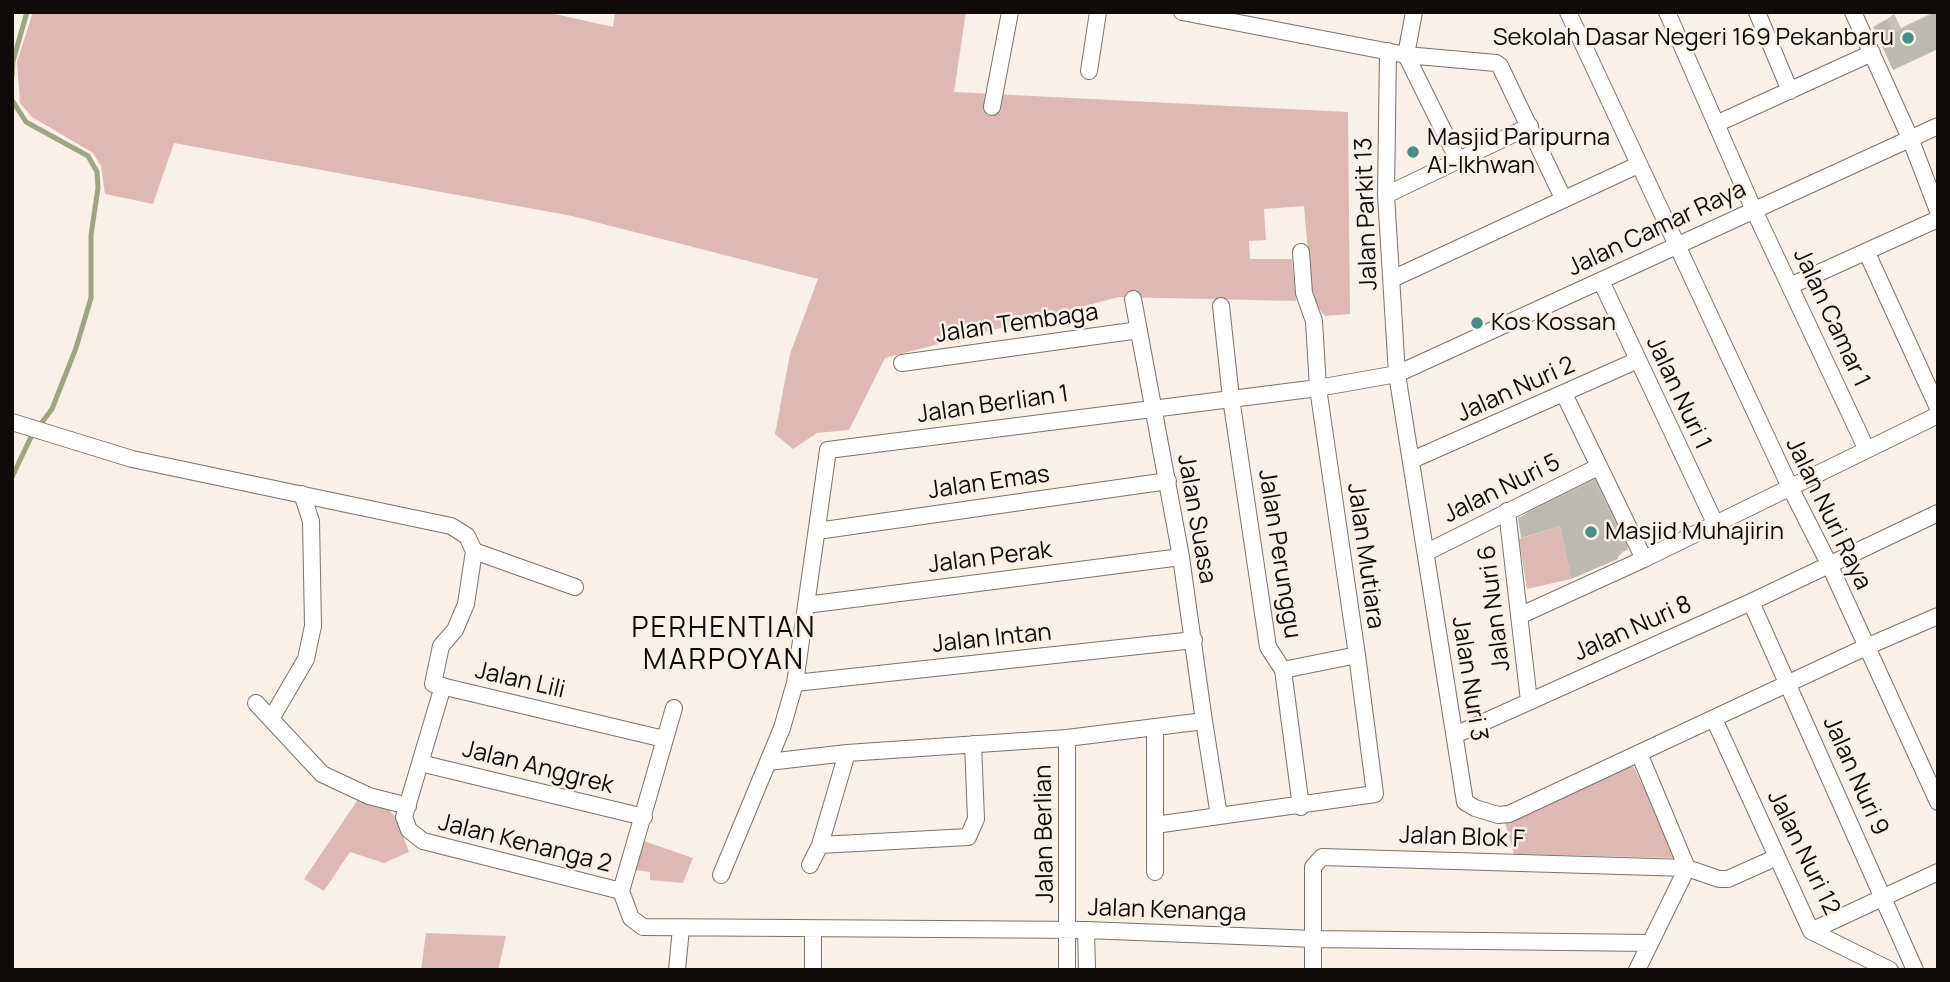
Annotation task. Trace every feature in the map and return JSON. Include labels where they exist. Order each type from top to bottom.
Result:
[{"type":"street","points":[[992,107],[1010,12]]},
{"type":"street","points":[[1089,71],[1098,12]]},
{"type":"street","points":[[1182,12],[1406,55],[1496,63],[1530,126],[1563,198]]},
{"type":"street","points":[[1414,12],[1406,55],[1458,160]]},
{"type":"street","name":"Jalan Nuri Raya","points":[[1568,12],[1790,487],[1829,564],[1938,802]]},
{"type":"street","name":"Jalan Camar 1","points":[[1667,12],[1753,208],[1792,285],[1867,448]]},
{"type":"street","points":[[1757,12],[1790,92]]},
{"type":"street","points":[[1853,12],[1910,138],[1938,211]]},
{"type":"street","name":"Jalan Parkit 13","points":[[1388,51],[1386,195],[1397,374]]},
{"type":"street","points":[[1716,124],[1872,53]]},
{"type":"street","name":"Jalan Camar Raya","points":[[1397,374],[1938,125]]},
{"type":"street","points":[[1386,195],[1530,126]]},
{"type":"street","points":[[1392,279],[1638,165]]},
{"type":"street","points":[[1792,285],[1938,219]]},
{"type":"street","name":"Jalan Mutiara","points":[[1283,670],[1357,656],[1318,388],[1314,321],[1306,303],[1301,252]]},
{"type":"street","points":[[1867,253],[1938,408]]},
{"type":"street","name":"Jalan Nuri 1","points":[[1601,281],[1714,523]]},
{"type":"street","name":"Jalan Tembaga","points":[[1133,299],[1152,406]]},
{"type":"street","name":"Jalan Perunggu","points":[[1221,306],[1231,398],[1268,647],[1283,670],[1301,807]]},
{"type":"street","name":"Jalan Tembaga","points":[[902,363],[1139,330]]},
{"type":"street","name":"Jalan Nuri 2","points":[[1412,460],[1638,360]]},
{"type":"street","name":"Jalan Berlian 1","points":[[721,875],[768,762],[795,683],[828,450],[1152,406],[1318,388],[1397,374]]},
{"type":"street","name":"Jalan Nuri 3","points":[[1397,374],[1465,802],[1498,816],[1509,814],[1639,753]]},
{"type":"street","points":[[1564,394],[1644,559]]},
{"type":"street","name":"Jalan Suasa","points":[[1152,406],[1181,557],[1219,816]]},
{"type":"street","points":[[1519,616],[1644,559],[1938,415]]},
{"type":"street","points":[[17,424],[132,459],[451,527],[467,536],[474,551],[466,604],[455,630],[441,646],[435,671],[433,684],[443,686]]},
{"type":"street","name":"Jalan Nuri 5","points":[[1427,552],[1598,467]]},
{"type":"street","name":"Jalan Emas","points":[[817,531],[1168,481]]},
{"type":"street","points":[[271,719],[306,659],[313,626],[311,521],[302,494]]},
{"type":"street","name":"Jalan Nuri 6","points":[[1507,511],[1530,701]]},
{"type":"street","name":"Jalan Nuri 8","points":[[1455,735],[1751,602],[1938,513]]},
{"type":"street","points":[[474,551],[575,587]]},
{"type":"street","name":"Jalan Perak","points":[[806,605],[1181,557]]},
{"type":"street","name":"Jalan Nuri 9","points":[[1751,602],[1885,896],[1915,970]]},
{"type":"street","points":[[1777,857],[1728,879],[1719,879],[1687,867],[1639,753],[1866,647],[1938,617]]},
{"type":"street","name":"Jalan Intan","points":[[795,683],[1194,640]]},
{"type":"street","points":[[1155,825],[1301,807],[1375,794],[1357,656]]},
{"type":"street","name":"Jalan Lili","points":[[420,763],[443,686],[664,739]]},
{"type":"street","points":[[256,703],[322,774],[369,796],[408,806]]},
{"type":"street","points":[[621,891],[674,708]]},
{"type":"street","name":"Jalan Nuri 12","points":[[1714,719],[1811,931],[1890,970]]},
{"type":"street","points":[[768,762],[847,753],[1067,738],[1204,721]]},
{"type":"street","points":[[1155,727],[1155,872]]},
{"type":"street","name":"Jalan Berlian","points":[[1067,738],[1068,970]]},
{"type":"street","points":[[820,845],[968,837],[976,819],[974,744]]},
{"type":"street","points":[[810,865],[820,845],[847,753]]},
{"type":"street","name":"Jalan Kenanga 2","points":[[420,763],[404,817],[409,830],[422,842],[621,891]]},
{"type":"street","name":"Jalan Anggrek","points":[[420,763],[644,817]]},
{"type":"street","name":"Jalan Blok F","points":[[1314,939],[1313,867],[1322,856],[1687,867]]},
{"type":"street","points":[[1637,970],[1687,867]]},
{"type":"street","points":[[1811,931],[1938,872]]},
{"type":"street","name":"Jalan Kenanga","points":[[621,891],[631,918],[643,927],[1086,930],[1314,939],[1650,943]]},
{"type":"street","points":[[677,970],[681,928]]},
{"type":"street","points":[[813,930],[813,970]]},
{"type":"street","points":[[1086,930],[1087,970]]},
{"type":"street","points":[[1313,970],[1314,939]]},
{"type":"shaded area","points":[[33,12],[546,12],[613,27],[615,12],[966,12],[954,92],[1348,112],[1350,314],[1325,316],[1312,300],[1304,206],[1264,209],[1266,240],[1249,241],[1250,259],[1292,259],[1296,301],[1119,297],[885,358],[849,430],[817,433],[793,449],[775,434],[790,354],[818,279],[572,216],[174,143],[153,204],[105,194],[101,166],[93,153],[32,117],[20,103],[17,62]]},
{"type":"shaded area","points":[[1560,526],[1571,579],[1527,589],[1519,539]]},
{"type":"shaded area","points":[[1630,759],[1678,858],[1514,854],[1504,819]]},
{"type":"shaded area","points":[[359,798],[382,804],[396,817],[409,852],[384,863],[350,852],[324,891],[304,879]]},
{"type":"shaded area","points":[[638,839],[693,858],[683,883],[650,880],[650,872],[628,869]]},
{"type":"shaded area","points":[[426,933],[506,936],[498,970],[421,970]]},
{"type":"building","name":"Sekolah Dasar Negeri 169 Pekanbaru","points":[[1938,12],[1938,49],[1893,70],[1873,27],[1887,19],[1894,33]]},
{"type":"building","name":"Masjid Muhajirin","points":[[1594,481],[1628,550],[1618,552],[1618,559],[1571,579],[1560,526],[1521,538],[1518,518]]},
{"type":"waterway","points":[[12,76],[13,61],[27,12]]},
{"type":"waterway","points":[[12,100],[26,122],[88,156],[97,172],[98,188],[91,235],[91,298],[76,348],[52,409],[31,437],[12,477]]},
{"type":"place","name":"Sekolah Dasar Negeri 169 Pekanbaru","points":[[1908,38]]},
{"type":"place","name":"Masjid Paripurna Al-Ikhwan","points":[[1413,152]]},
{"type":"place","name":"Kos Kossan","points":[[1477,323]]},
{"type":"place","name":"Masjid Muhajirin","points":[[1591,532]]},
{"type":"district","name":"PERHENTIAN MARPOYAN","points":[[724,645]]}]
